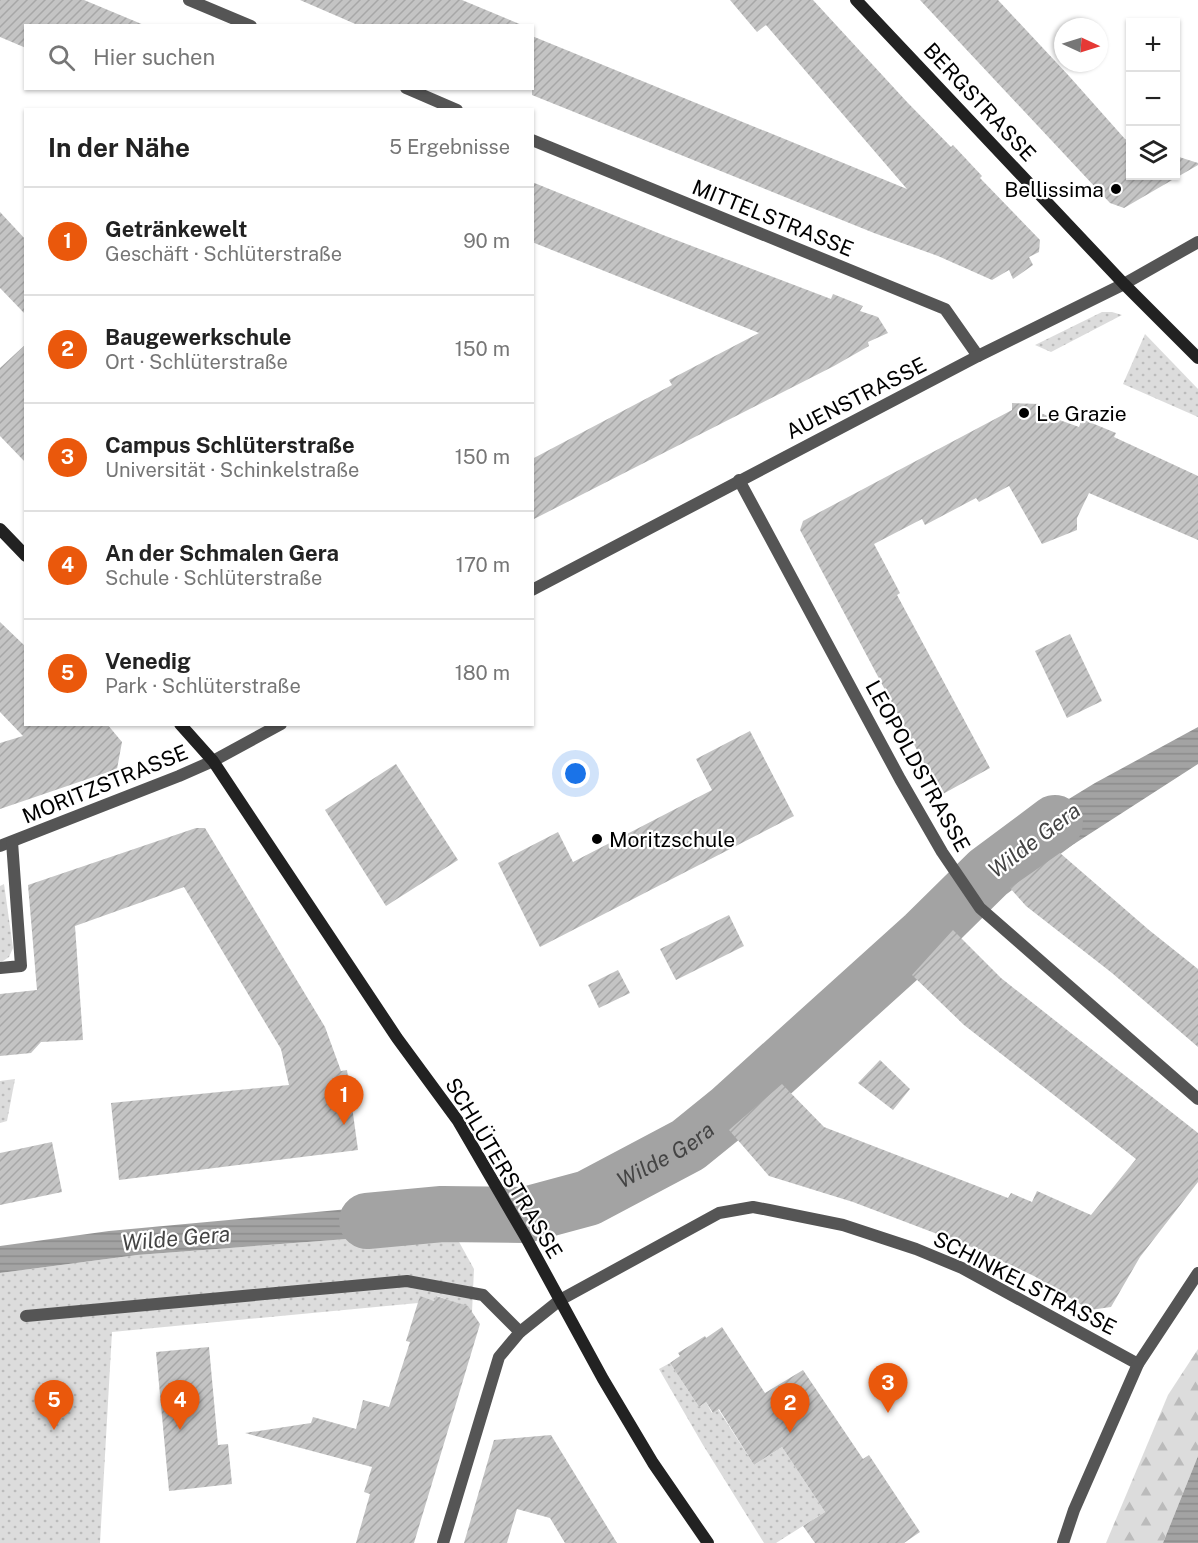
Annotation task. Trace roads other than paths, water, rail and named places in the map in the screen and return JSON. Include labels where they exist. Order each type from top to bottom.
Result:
[{"type":"main road","name":"BERGSTRASSE","points":[[856,0],[1124,284],[1198,358]]},
{"type":"main road","points":[[0,529],[24,554]]},
{"type":"main road","name":"SCHLÜTERSTRASSE","points":[[182,726],[213,761],[390,1028],[458,1121],[648,1454],[708,1543]]},
{"type":"street","points":[[189,0],[246,24]]},
{"type":"street","points":[[410,90],[452,108]]},
{"type":"street","name":"MITTELSTRASSE","points":[[534,141],[945,309],[978,356]]},
{"type":"street","name":"AUENSTRASSE","points":[[534,589],[978,356],[1124,284],[1198,242]]},
{"type":"street","name":"LEOPOLDSTRASSE","points":[[740,480],[894,768],[948,860],[980,908],[1198,1099]]},
{"type":"street","points":[[213,761],[277,726]]},
{"type":"street","name":"MORITZSTRASSE","points":[[0,968],[21,966],[6,844],[213,761]]},
{"type":"street","name":"SCHINKELSTRASSE","points":[[443,1543],[499,1357],[520,1332],[560,1300],[719,1213],[753,1207],[843,1225],[916,1249],[962,1268],[1138,1364]]},
{"type":"street","points":[[1063,1543],[1074,1510],[1138,1364],[1198,1273]]},
{"type":"street","points":[[26,1316],[407,1281],[483,1295],[520,1332]]},
{"type":"water","points":[[1198,727],[1198,764],[1010,888],[981,856],[990,847],[1095,783]]},
{"type":"water","points":[[435,1201],[453,1231],[137,1255],[0,1273],[0,1246],[109,1231]]},
{"type":"water","points":[[1198,1456],[1198,1543],[1163,1543]]},
{"type":"waterway","name":"Wilde Gera","points":[[367,1221],[442,1214],[525,1215],[588,1198],[688,1145],[730,1111],[925,935],[988,873],[1055,823]]},
{"type":"place","name":"Bellissima","points":[[1116,189]]},
{"type":"place","name":"Le Grazie","points":[[1024,413]]},
{"type":"place","name":"Moritzschule","points":[[597,839]]},
{"type":"place","name":"Getränkewelt","points":[[344,1125]]},
{"type":"place","name":"Campus Schlüterstraße","points":[[888,1413]]},
{"type":"place","name":"Venedig","points":[[54,1430]]},
{"type":"place","name":"An der Schmalen Gera","points":[[180,1430]]},
{"type":"place","name":"Baugewerkschule","points":[[790,1433]]}]
